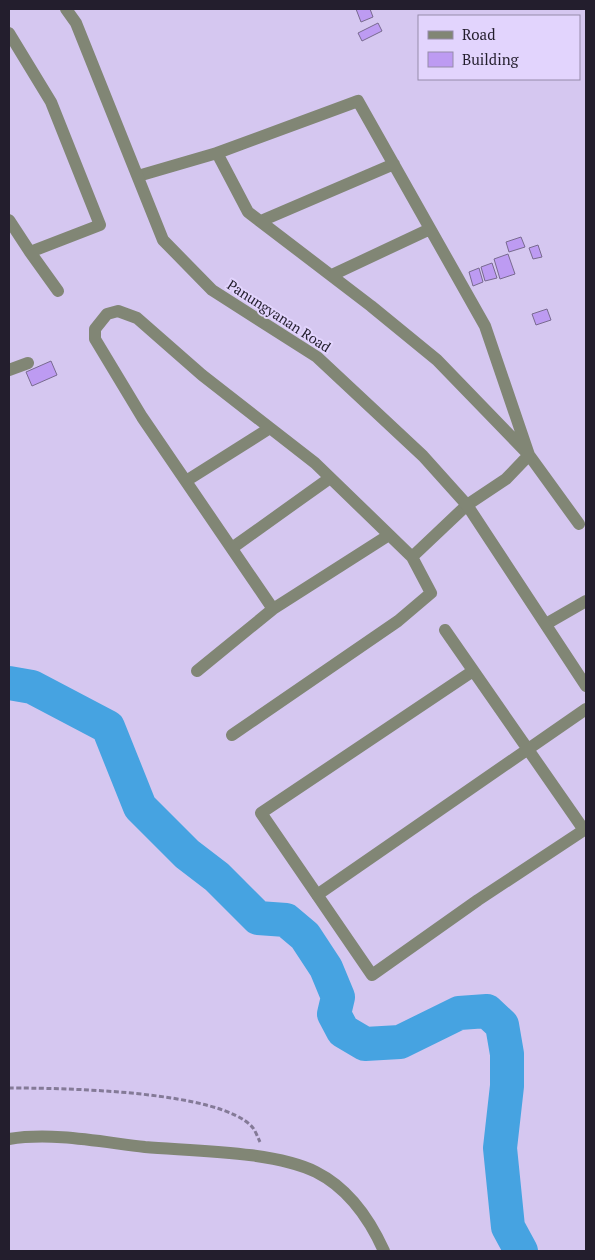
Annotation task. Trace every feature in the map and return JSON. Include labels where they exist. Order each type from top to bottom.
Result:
[{"type":"street","name":"Panungyanan Road","points":[[66,9],[76,23],[163,240],[212,290],[317,357],[424,456],[467,505],[586,686]]},
{"type":"street","points":[[9,33],[51,102],[100,225],[30,252]]},
{"type":"street","points":[[138,176],[217,153],[358,101],[484,326],[529,455]]},
{"type":"street","points":[[217,153],[248,212],[332,275],[437,360],[529,455],[579,524]]},
{"type":"street","points":[[261,221],[394,164]]},
{"type":"street","points":[[9,220],[58,292]]},
{"type":"street","points":[[332,275],[430,228]]},
{"type":"street","points":[[232,735],[398,621],[432,593],[412,557],[330,478],[270,428],[202,376],[137,318],[118,311],[107,314],[95,329],[95,339],[142,417],[274,609]]},
{"type":"street","points":[[9,370],[28,363]]},
{"type":"street","points":[[186,482],[270,428]]},
{"type":"street","points":[[412,557],[467,505],[506,479],[529,455]]},
{"type":"street","points":[[232,548],[330,478]]},
{"type":"street","points":[[197,671],[274,609],[389,535]]},
{"type":"street","points":[[546,624],[586,600]]},
{"type":"street","points":[[445,630],[584,830],[478,900],[372,975],[262,813],[473,671]]},
{"type":"street","points":[[317,895],[586,709]]},
{"type":"street","points":[[9,1139],[46,1137],[267,1159],[300,1165],[330,1181],[344,1193],[370,1224],[384,1251]]},
{"type":"path","points":[[9,1088],[74,1088],[164,1097],[224,1109],[253,1128],[267,1159]]},
{"type":"building","points":[[356,9],[370,9],[373,17],[361,22]]},
{"type":"building","points":[[378,23],[382,31],[362,41],[358,33]]},
{"type":"building","points":[[521,237],[525,247],[509,252],[506,242]]},
{"type":"building","points":[[538,245],[542,257],[533,259],[529,248]]},
{"type":"building","points":[[508,254],[515,274],[500,279],[494,259]]},
{"type":"building","points":[[492,263],[497,278],[485,281],[481,267]]},
{"type":"building","points":[[479,268],[483,282],[473,286],[469,272]]},
{"type":"building","points":[[547,309],[551,320],[536,325],[532,314]]},
{"type":"building","points":[[51,361],[57,375],[32,386],[26,372]]},
{"type":"waterway","points":[[9,683],[32,687],[108,727],[140,807],[187,854],[217,877],[258,918],[286,920],[305,936],[326,968],[338,997],[334,1014],[343,1031],[365,1044],[400,1042],[459,1013],[487,1011],[502,1025],[507,1054],[507,1086],[500,1148],[508,1227],[521,1251]]}]
